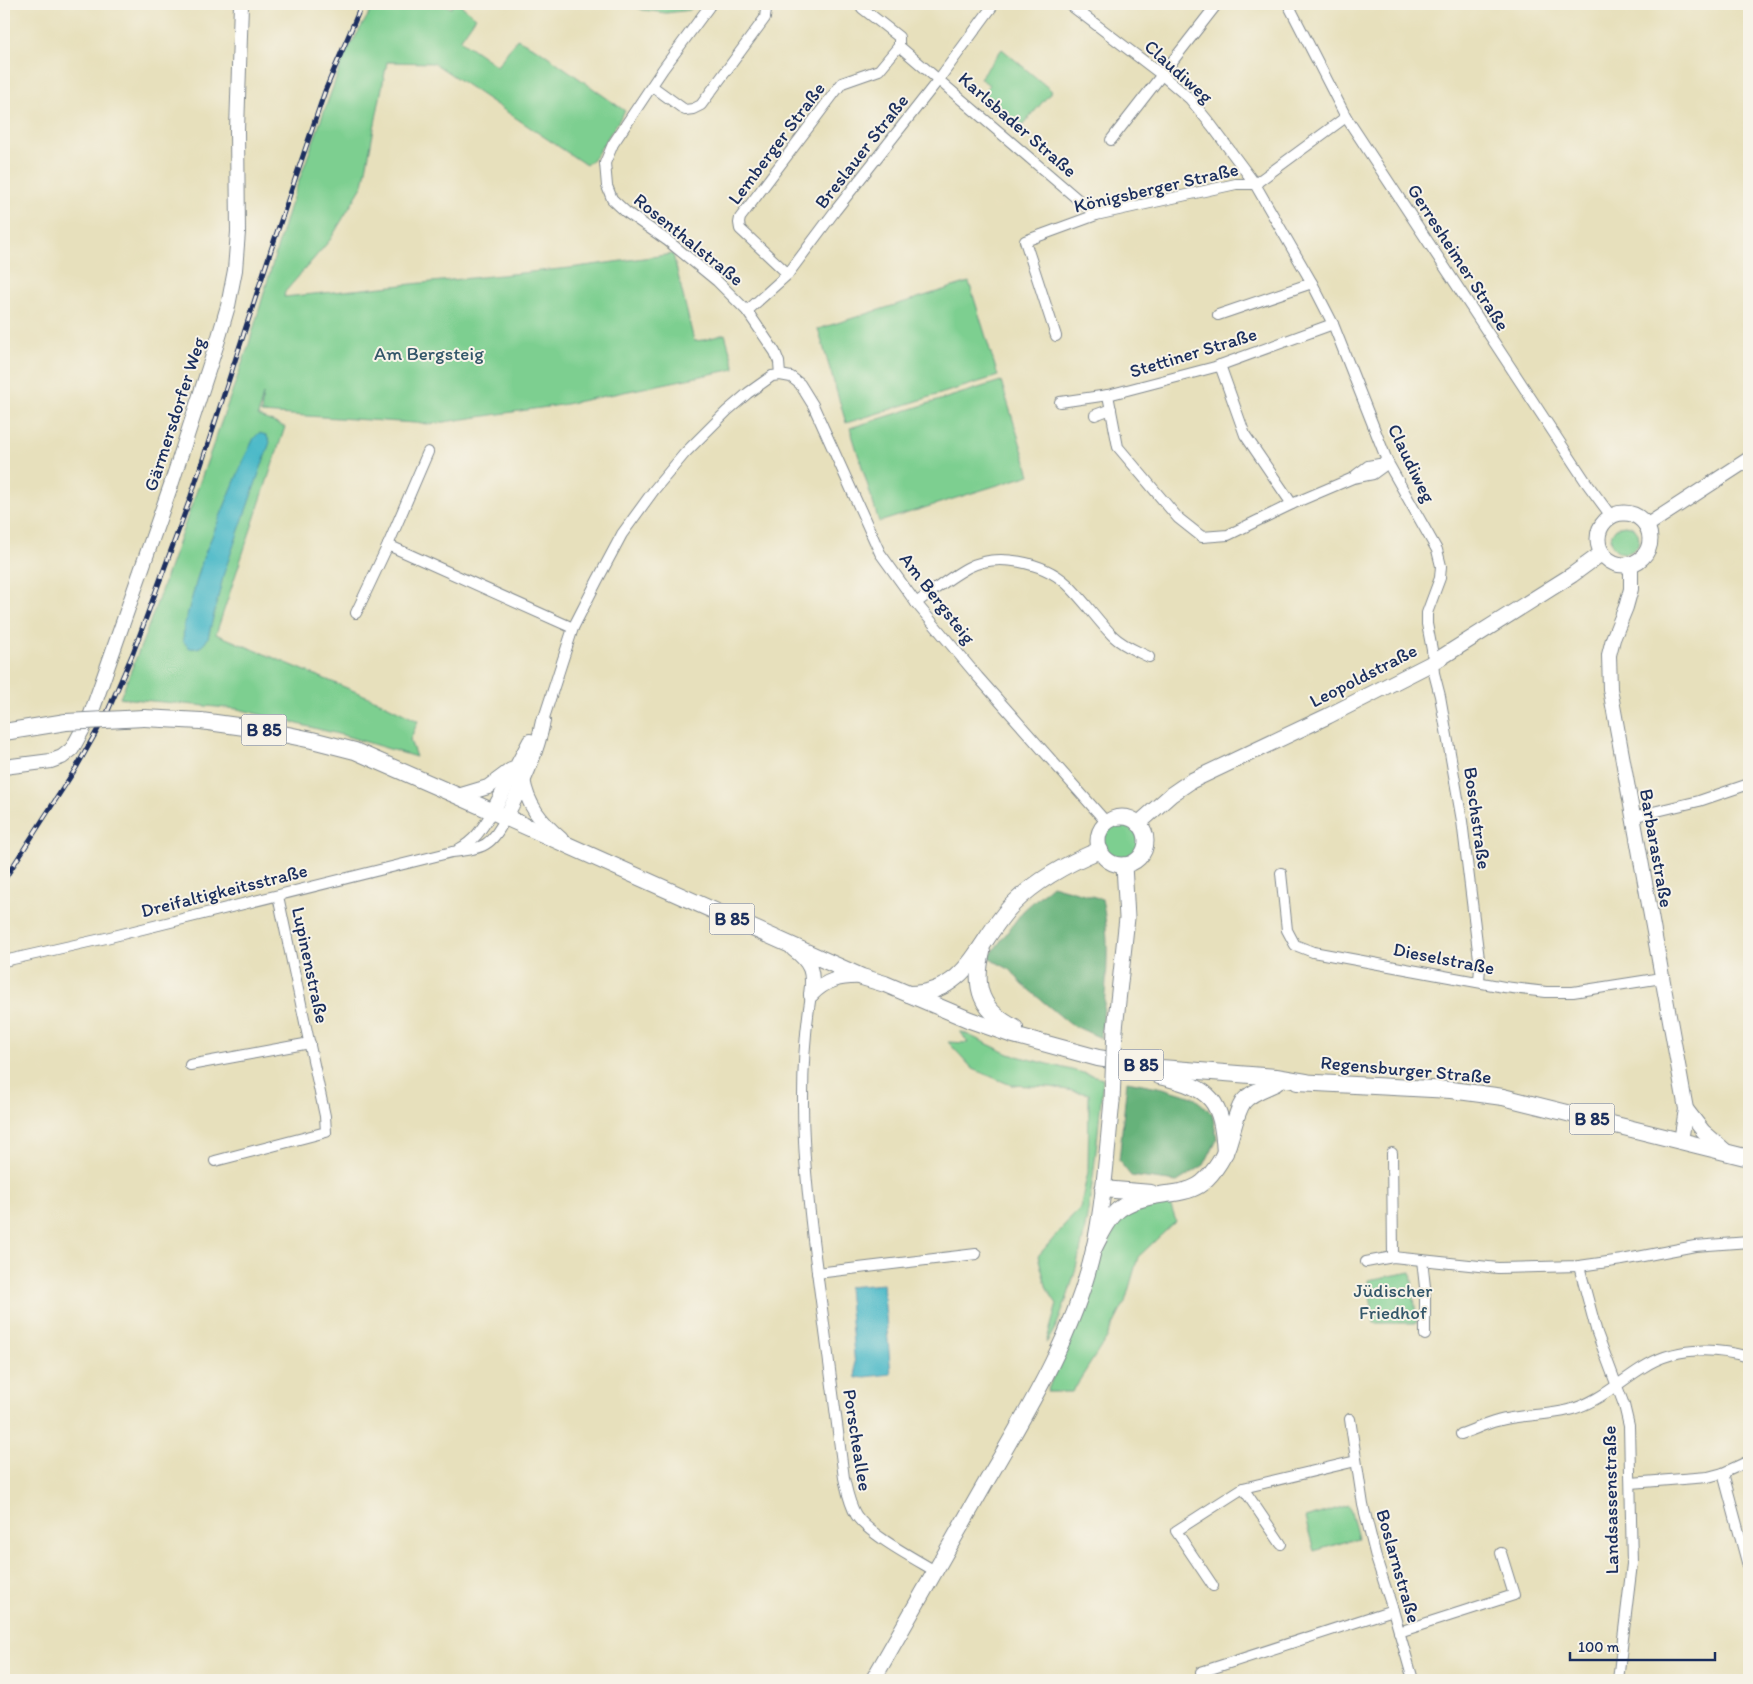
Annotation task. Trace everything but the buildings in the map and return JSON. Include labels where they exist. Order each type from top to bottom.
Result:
[{"type":"main road","points":[[1627,513],[1641,520],[1646,526],[1649,533],[1648,548],[1644,555],[1631,564],[1615,563],[1602,553],[1598,537],[1604,522],[1611,516],[1627,513]]},
{"type":"main road","name":"Leopoldstraße","points":[[1138,824],[1172,794],[1191,781],[1328,716],[1434,662],[1572,575],[1602,553]]},
{"type":"main road","name":"B 85","points":[[4,732],[66,722],[144,718],[201,720],[259,729],[355,751],[565,843],[966,1026],[1036,1050],[1142,1072]]},
{"type":"main road","points":[[1119,818],[1126,818],[1138,824],[1144,832],[1146,840],[1142,855],[1124,865],[1113,863],[1107,859],[1100,850],[1098,839],[1100,831],[1107,823],[1119,818]]},
{"type":"main road","points":[[908,994],[927,992],[954,980],[972,962],[997,922],[1013,904],[1031,888],[1063,866],[1100,850]]},
{"type":"main road","points":[[873,1680],[1027,1411],[1052,1362],[1074,1311],[1094,1248],[1103,1190],[1112,1101],[1115,1029],[1127,918],[1124,865]]},
{"type":"main road","points":[[984,943],[977,978],[980,994],[991,1012],[1010,1026],[1052,1046]]},
{"type":"main road","name":"B 85","points":[[864,978],[885,984],[970,1020],[1010,1034],[1098,1058],[1161,1068],[1276,1077],[1306,1082]]},
{"type":"main road","points":[[1142,1072],[1186,1083],[1200,1089],[1211,1098],[1222,1119],[1225,1153]]},
{"type":"main road","name":"Regensburger Straße","points":[[1142,1072],[1276,1083],[1306,1082],[1452,1090],[1503,1097],[1749,1158]]},
{"type":"main road","points":[[1103,1190],[1162,1194],[1177,1193],[1201,1184],[1225,1153],[1237,1113],[1244,1101],[1253,1093],[1276,1083]]},
{"type":"main road","points":[[1094,1248],[1104,1228],[1117,1211],[1128,1205],[1162,1194]]},
{"type":"street","name":"Gärmersdorfer Weg","points":[[4,767],[51,761],[62,757],[72,749],[92,714],[185,444],[218,340],[228,306],[235,270],[238,232],[237,130],[241,4]]},
{"type":"street","name":"Rosenthalstraße","points":[[711,4],[613,144],[605,163],[607,186],[612,199],[626,212],[668,241],[716,281],[746,311],[776,352],[780,375]]},
{"type":"street","points":[[652,86],[686,110],[701,105],[764,18],[766,9],[764,4]]},
{"type":"street","name":"Breslauer Straße","points":[[746,311],[788,274],[939,79],[994,4]]},
{"type":"street","name":"Claudiweg","points":[[1069,4],[1162,75],[1190,99],[1255,184],[1312,283],[1333,324],[1388,463],[1438,550],[1441,566],[1440,578],[1427,614],[1426,624],[1434,662]]},
{"type":"street","points":[[1111,140],[1217,4]]},
{"type":"street","name":"Gerresheimer Straße","points":[[1292,5],[1346,117],[1575,466],[1611,516]]},
{"type":"street","points":[[862,8],[899,37],[899,46],[939,79]]},
{"type":"street","name":"Lemberger Straße","points":[[788,274],[740,228],[738,223],[740,218],[842,83],[879,70],[899,46]]},
{"type":"street","name":"Karlsbader Straße","points":[[939,79],[1096,215]]},
{"type":"street","name":"Königsberger Straße","points":[[1056,336],[1025,242],[1096,215],[1236,184],[1255,184],[1346,117]]},
{"type":"street","points":[[1218,315],[1312,283]]},
{"type":"street","name":"Stettiner Straße","points":[[1060,402],[1108,395],[1220,365],[1333,324]]},
{"type":"street","points":[[1220,365],[1245,435],[1292,504]]},
{"type":"street","points":[[499,814],[523,779],[540,735],[573,628],[622,534],[654,490],[685,453],[727,410],[764,380],[780,375]]},
{"type":"street","name":"Am Bergsteig","points":[[780,375],[791,376],[800,384],[812,405],[880,553],[916,603],[978,677],[1107,823]]},
{"type":"street","points":[[1108,395],[1118,447],[1178,518],[1202,537],[1228,535],[1292,504],[1353,478],[1368,466],[1388,463]]},
{"type":"street","points":[[1095,415],[1110,409]]},
{"type":"street","points":[[356,613],[428,452]]},
{"type":"street","points":[[1646,526],[1749,459]]},
{"type":"street","points":[[388,544],[573,628]]},
{"type":"street","points":[[916,603],[968,567],[983,562],[1019,561],[1051,572],[1067,584],[1114,637],[1149,658]]},
{"type":"street","name":"Barbarastraße","points":[[1631,564],[1631,590],[1609,655],[1610,689],[1686,1109],[1681,1141]]},
{"type":"street","name":"Boschstraße","points":[[1434,662],[1434,673],[1440,696],[1462,821],[1480,967],[1479,981]]},
{"type":"street","points":[[499,814],[517,765],[543,721]]},
{"type":"street","points":[[458,796],[488,787],[517,765]]},
{"type":"street","points":[[523,779],[525,792],[536,814],[565,843]]},
{"type":"street","points":[[1632,817],[1699,801],[1749,784]]},
{"type":"street","name":"Dreifaltigkeitsstraße","points":[[452,852],[473,840],[499,814]]},
{"type":"street","name":"Dreifaltigkeitsstraße","points":[[4,961],[278,896],[452,852],[479,848],[495,837],[499,814]]},
{"type":"street","name":"Dieselstraße","points":[[1281,873],[1287,930],[1295,946],[1313,952],[1504,987],[1546,992],[1573,992],[1662,978]]},
{"type":"street","name":"Lupinenstraße","points":[[215,1161],[326,1132],[325,1116],[278,896]]},
{"type":"street","points":[[783,942],[805,958],[810,965],[813,984],[811,996]]},
{"type":"street","points":[[811,996],[818,987],[836,978],[864,978]]},
{"type":"street","name":"Porscheallee","points":[[811,996],[803,1050],[803,1109],[809,1201],[848,1500],[857,1517],[870,1529],[935,1572]]},
{"type":"street","name":"Lupinenstraße","points":[[190,1065],[310,1043]]},
{"type":"street","points":[[1686,1109],[1703,1130],[1727,1152]]},
{"type":"street","points":[[1392,1153],[1393,1257]]},
{"type":"street","points":[[1366,1262],[1393,1257],[1498,1268],[1579,1266],[1694,1246],[1749,1242]]},
{"type":"street","points":[[817,1273],[976,1254]]},
{"type":"street","points":[[1422,1260],[1425,1287],[1425,1335]]},
{"type":"street","name":"Landsassenstraße","points":[[1579,1266],[1597,1333],[1629,1426],[1632,1564],[1618,1680]]},
{"type":"street","points":[[1461,1434],[1497,1421],[1570,1410],[1599,1398],[1659,1358],[1687,1351],[1713,1350],[1749,1357]]},
{"type":"street","name":"Boslarnstraße","points":[[1350,1420],[1363,1505],[1377,1561],[1393,1610],[1412,1680]]},
{"type":"street","points":[[1213,1586],[1176,1531],[1243,1488],[1356,1461]]},
{"type":"street","points":[[1631,1483],[1708,1477],[1723,1473],[1749,1461]]},
{"type":"street","points":[[1723,1473],[1748,1566]]},
{"type":"street","points":[[1243,1488],[1280,1544]]},
{"type":"street","points":[[1399,1632],[1514,1595],[1501,1553]]},
{"type":"street","points":[[1202,1672],[1393,1610]]},
{"type":"green space","points":[[375,4],[444,4],[451,8],[454,4],[459,4],[476,17],[460,40],[497,66],[517,39],[539,50],[625,111],[595,157],[586,165],[434,63],[387,62],[363,185],[330,240],[285,292],[284,297],[570,268],[673,254],[694,341],[725,334],[735,369],[561,405],[430,424],[261,413],[263,394],[258,416],[285,427],[216,634],[376,700],[418,721],[410,740],[416,757],[346,736],[238,709],[120,698],[146,633],[248,347],[289,208],[345,54]]},
{"type":"green space","points":[[628,4],[696,4],[690,10],[666,13],[643,10]]},
{"type":"green space","points":[[1002,49],[1052,91],[1017,132],[980,100],[989,85],[980,78]]},
{"type":"green space","points":[[969,282],[998,376],[846,423],[818,329]]},
{"type":"green space","points":[[1001,381],[1030,475],[879,522],[850,428]]},
{"type":"green space","points":[[1625,525],[1635,529],[1639,539],[1635,549],[1625,553],[1615,549],[1611,539],[1615,529]]},
{"type":"green space","points":[[1121,824],[1134,829],[1139,842],[1134,855],[1121,860],[1108,855],[1103,842],[1108,829]]},
{"type":"green space","points":[[1052,885],[1102,899],[1107,934],[1107,951],[1101,1038],[1070,1024],[1022,984],[1011,970],[988,958],[1023,911]]},
{"type":"green space","points":[[960,1031],[1009,1054],[1103,1078],[1098,1134],[1082,1244],[1067,1298],[1056,1326],[1046,1343],[1057,1304],[1047,1289],[1038,1256],[1080,1208],[1088,1172],[1089,1094],[1051,1087],[1011,1085],[973,1069],[948,1042],[968,1043]]},
{"type":"green space","points":[[1127,1081],[1163,1088],[1193,1097],[1212,1113],[1217,1139],[1204,1165],[1177,1182],[1131,1176],[1119,1161]]},
{"type":"green space","points":[[1152,1204],[1170,1204],[1176,1221],[1138,1257],[1125,1302],[1106,1339],[1072,1392],[1047,1392],[1098,1264],[1120,1220]]},
{"type":"green space","name":"Jüdischer Friedhof","points":[[1411,1272],[1417,1323],[1374,1323],[1368,1280]]},
{"type":"green space","points":[[1349,1505],[1358,1538],[1314,1551],[1305,1518]]},
{"type":"water","points":[[259,433],[266,435],[270,442],[224,573],[208,638],[200,647],[189,648],[183,641],[184,626],[203,558],[244,459],[254,438]]},
{"type":"water","points":[[883,1284],[891,1374],[856,1378],[848,1287]]},
{"type":"railway","points":[[4,880],[76,768],[107,713],[133,653],[190,499],[325,91],[362,4]]}]
